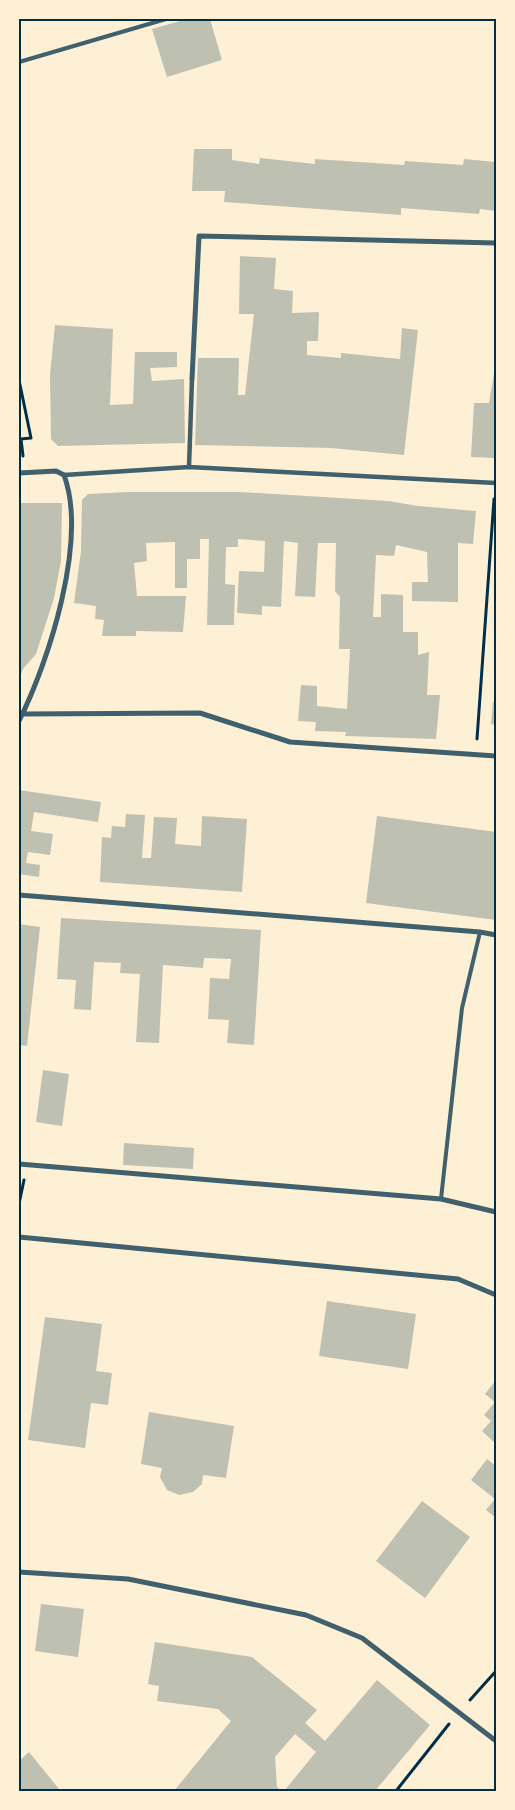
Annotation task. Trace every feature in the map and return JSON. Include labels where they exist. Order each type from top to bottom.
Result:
[{"type":"street","points":[[189,467],[199,236],[496,243]]},
{"type":"street","points":[[19,473],[56,471],[64,475],[189,467],[496,483]]},
{"type":"street","points":[[19,721],[47,658],[62,602],[70,552],[69,492],[64,475]]},
{"type":"street","points":[[22,714],[200,714],[290,742],[496,756]]},
{"type":"street","points":[[19,895],[480,932],[496,935]]},
{"type":"street","points":[[19,1164],[441,1198],[496,1212]]},
{"type":"street","points":[[19,1237],[458,1279],[496,1295]]},
{"type":"street","points":[[19,1572],[128,1578],[306,1616],[362,1638],[496,1741]]},
{"type":"lane","points":[[19,62],[166,19]]},
{"type":"lane","points":[[441,1198],[462,1008],[480,932]]},
{"type":"path","points":[[19,380],[31,438],[21,440]]},
{"type":"path","points":[[475,755],[496,483]]},
{"type":"path","points":[[19,1204],[26,1165]]},
{"type":"path","points":[[396,1791],[458,1713],[496,1671]]},
{"type":"building","points":[[187,19],[210,19],[222,60],[167,77],[152,29]]},
{"type":"building","points":[[194,149],[232,149],[232,160],[259,164],[260,158],[315,164],[315,159],[404,165],[405,161],[463,165],[464,159],[496,162],[496,211],[480,209],[479,214],[401,208],[401,215],[224,202],[225,191],[192,191]]},
{"type":"building","points":[[240,256],[276,258],[274,289],[293,291],[292,313],[319,312],[318,341],[307,341],[307,355],[341,358],[341,353],[400,359],[402,328],[418,330],[404,455],[331,448],[195,445],[198,358],[239,358],[238,395],[245,395],[254,314],[239,314]]},
{"type":"building","points":[[55,325],[113,329],[110,405],[133,404],[135,352],[177,352],[177,367],[150,368],[152,381],[184,379],[185,443],[58,446],[51,439],[50,374]]},
{"type":"building","points":[[495,367],[496,458],[471,457],[474,403],[489,403]]},
{"type":"building","points":[[240,492],[388,501],[418,506],[476,511],[473,544],[458,543],[458,602],[412,601],[412,582],[428,582],[427,552],[396,545],[394,556],[376,555],[373,617],[381,617],[381,594],[403,595],[403,632],[418,632],[418,655],[429,652],[427,695],[440,695],[436,739],[345,736],[346,732],[315,731],[316,722],[298,721],[301,685],[317,686],[317,706],[347,709],[350,649],[339,649],[340,597],[335,591],[336,543],[318,543],[315,597],[295,596],[298,543],[284,541],[281,607],[262,606],[262,615],[237,613],[239,571],[264,572],[265,541],[238,539],[238,547],[226,547],[225,584],[235,585],[234,625],[207,625],[209,539],[200,539],[200,559],[187,559],[187,588],[175,588],[175,542],[146,543],[147,561],[134,563],[137,596],[186,596],[183,632],[136,631],[136,636],[102,636],[104,620],[95,619],[96,606],[74,603],[81,551],[82,500],[88,494]]},
{"type":"building","points":[[19,503],[62,503],[61,561],[54,598],[36,654],[23,669],[19,680]]},
{"type":"building","points":[[493,702],[496,702],[496,725],[491,724]]},
{"type":"building","points":[[19,790],[101,802],[98,822],[34,812],[31,831],[53,834],[50,855],[28,852],[26,863],[40,865],[39,877],[19,874]]},
{"type":"building","points":[[126,814],[145,815],[142,858],[151,858],[154,817],[177,818],[175,844],[201,846],[202,816],[247,819],[242,892],[100,882],[102,837],[111,838],[112,826],[125,827]]},
{"type":"building","points":[[377,816],[496,832],[496,920],[366,903]]},
{"type":"building","points":[[61,918],[261,930],[254,1045],[227,1043],[229,1020],[208,1019],[210,978],[229,979],[231,959],[204,958],[203,968],[163,965],[159,1043],[136,1042],[140,974],[120,973],[121,963],[94,962],[91,1010],[74,1009],[76,980],[57,979]]},
{"type":"building","points":[[19,924],[40,927],[27,1046],[19,1045]]},
{"type":"building","points":[[43,1070],[69,1074],[62,1126],[36,1122]]},
{"type":"building","points":[[124,1143],[194,1148],[193,1169],[123,1165]]},
{"type":"building","points":[[327,1301],[416,1314],[408,1369],[319,1356]]},
{"type":"building","points":[[45,1317],[102,1324],[96,1371],[112,1373],[108,1405],[91,1403],[85,1448],[28,1440]]},
{"type":"building","points":[[496,1380],[496,1444],[482,1431],[491,1421],[484,1415],[495,1402],[485,1394]]},
{"type":"building","points":[[149,1412],[234,1426],[226,1478],[203,1475],[202,1484],[193,1492],[179,1495],[167,1490],[160,1477],[162,1468],[141,1464]]},
{"type":"building","points":[[487,1459],[496,1466],[496,1518],[486,1510],[495,1499],[471,1480]]},
{"type":"building","points":[[422,1501],[470,1537],[425,1598],[376,1561]]},
{"type":"building","points":[[41,1604],[84,1609],[78,1657],[35,1651]]},
{"type":"building","points":[[155,1642],[252,1657],[317,1710],[305,1723],[325,1741],[377,1680],[430,1725],[375,1791],[284,1791],[316,1752],[295,1734],[275,1757],[277,1787],[282,1791],[174,1791],[231,1721],[218,1709],[157,1701],[159,1686],[148,1684]]},
{"type":"building","points":[[29,1752],[59,1789],[56,1791],[19,1791],[19,1761]]}]
